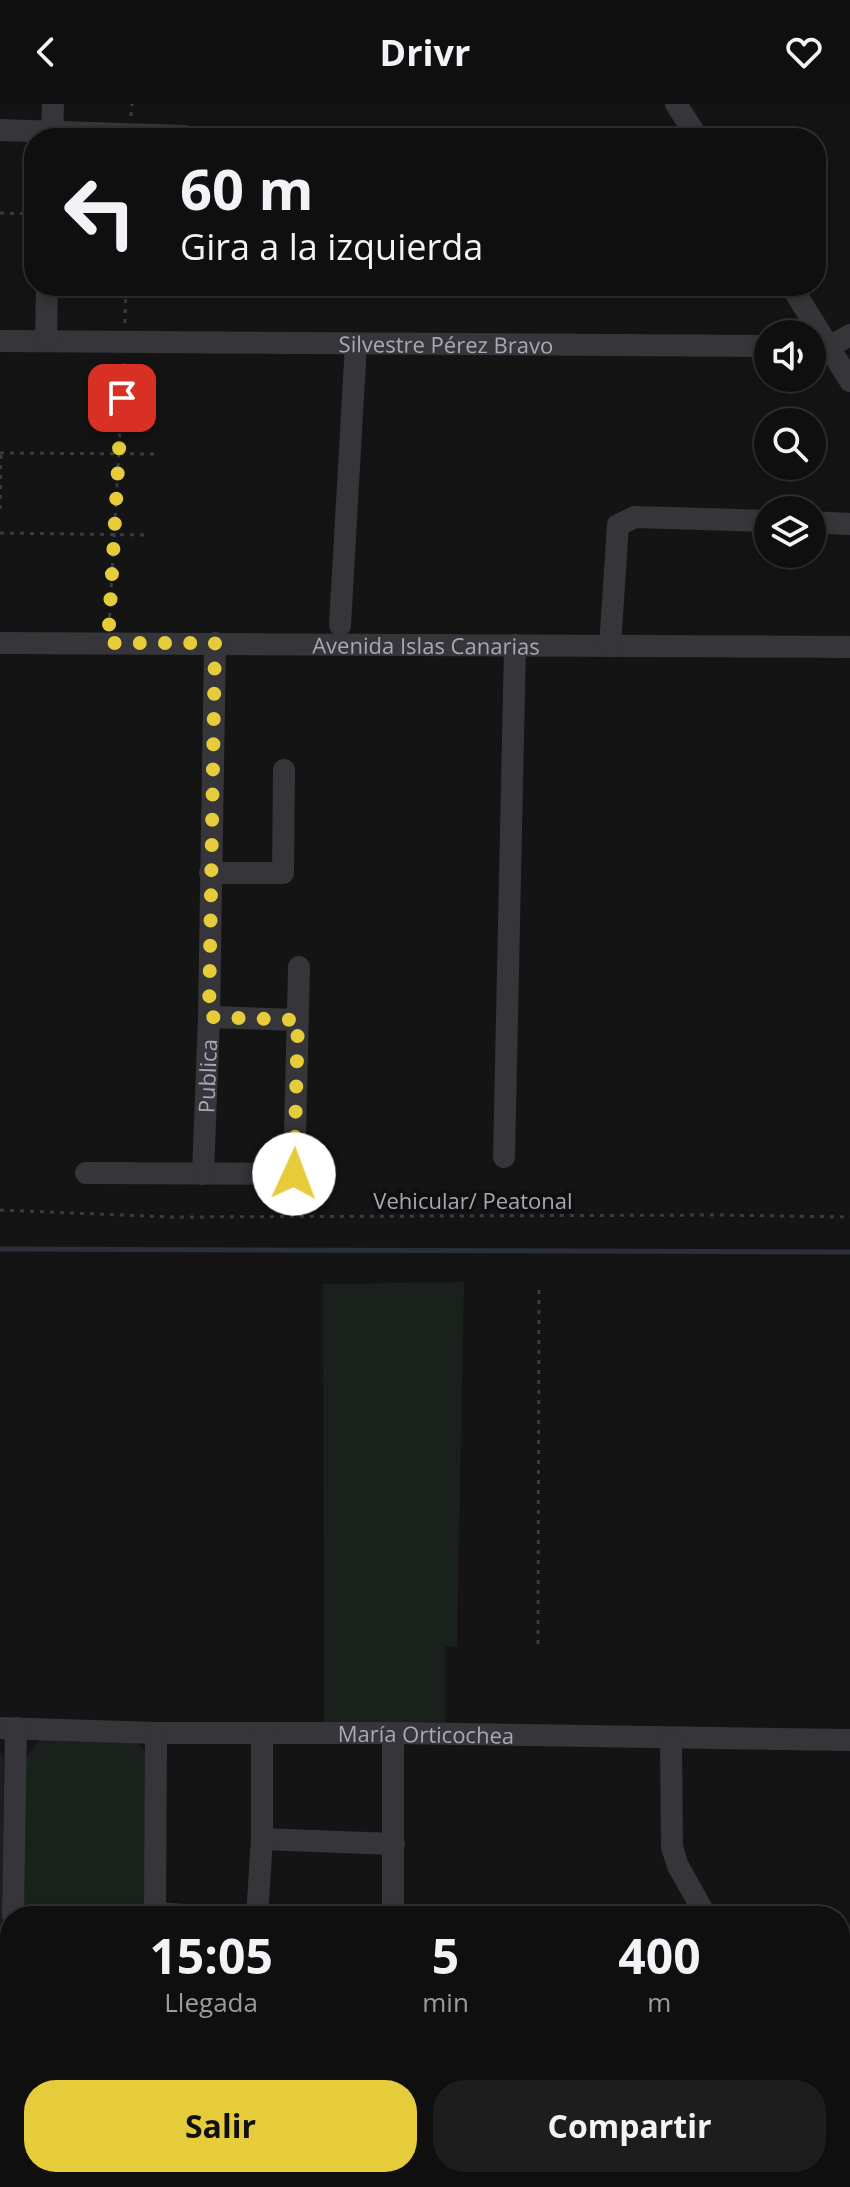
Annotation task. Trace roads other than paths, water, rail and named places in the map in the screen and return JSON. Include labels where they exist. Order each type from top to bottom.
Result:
[{"type":"street","points":[[52,128],[53,104]]},
{"type":"street","points":[[676,104],[692,128]]},
{"type":"street","points":[[0,130],[24,132]]},
{"type":"street","points":[[46,341],[47,296]]},
{"type":"street","points":[[796,296],[808,320]]},
{"type":"street","points":[[826,345],[850,335]]},
{"type":"street","name":"Silvestre Pérez Bravo","points":[[0,341],[754,346]]},
{"type":"street","points":[[340,625],[356,344]]},
{"type":"street","points":[[826,353],[850,381]]},
{"type":"street","points":[[610,646],[618,525],[635,517],[754,521]]},
{"type":"street","points":[[826,523],[850,524]]},
{"type":"street","name":"Avenida Islas Canarias","points":[[0,643],[850,647]]},
{"type":"street","name":"Publica","points":[[203,1174],[209,1017],[215,643]]},
{"type":"street","points":[[504,1157],[515,645]]},
{"type":"street","points":[[210,873],[283,873],[284,770]]},
{"type":"street","points":[[294,1174],[299,967]]},
{"type":"street","points":[[209,1017],[298,1020]]},
{"type":"street","points":[[86,1173],[321,1174]]},
{"type":"street","points":[[8,1728],[13,1906]]},
{"type":"street","name":"María Orticochea","points":[[8,1728],[156,1733],[850,1740]]},
{"type":"street","points":[[155,1906],[156,1733]]},
{"type":"street","points":[[258,1906],[262,1839],[262,1733]]},
{"type":"street","points":[[393,1733],[393,1906]]},
{"type":"street","points":[[671,1739],[672,1847],[678,1866],[700,1906]]},
{"type":"street","points":[[262,1839],[394,1844]]},
{"type":"waterway","points":[[0,1249],[850,1252]]}]
